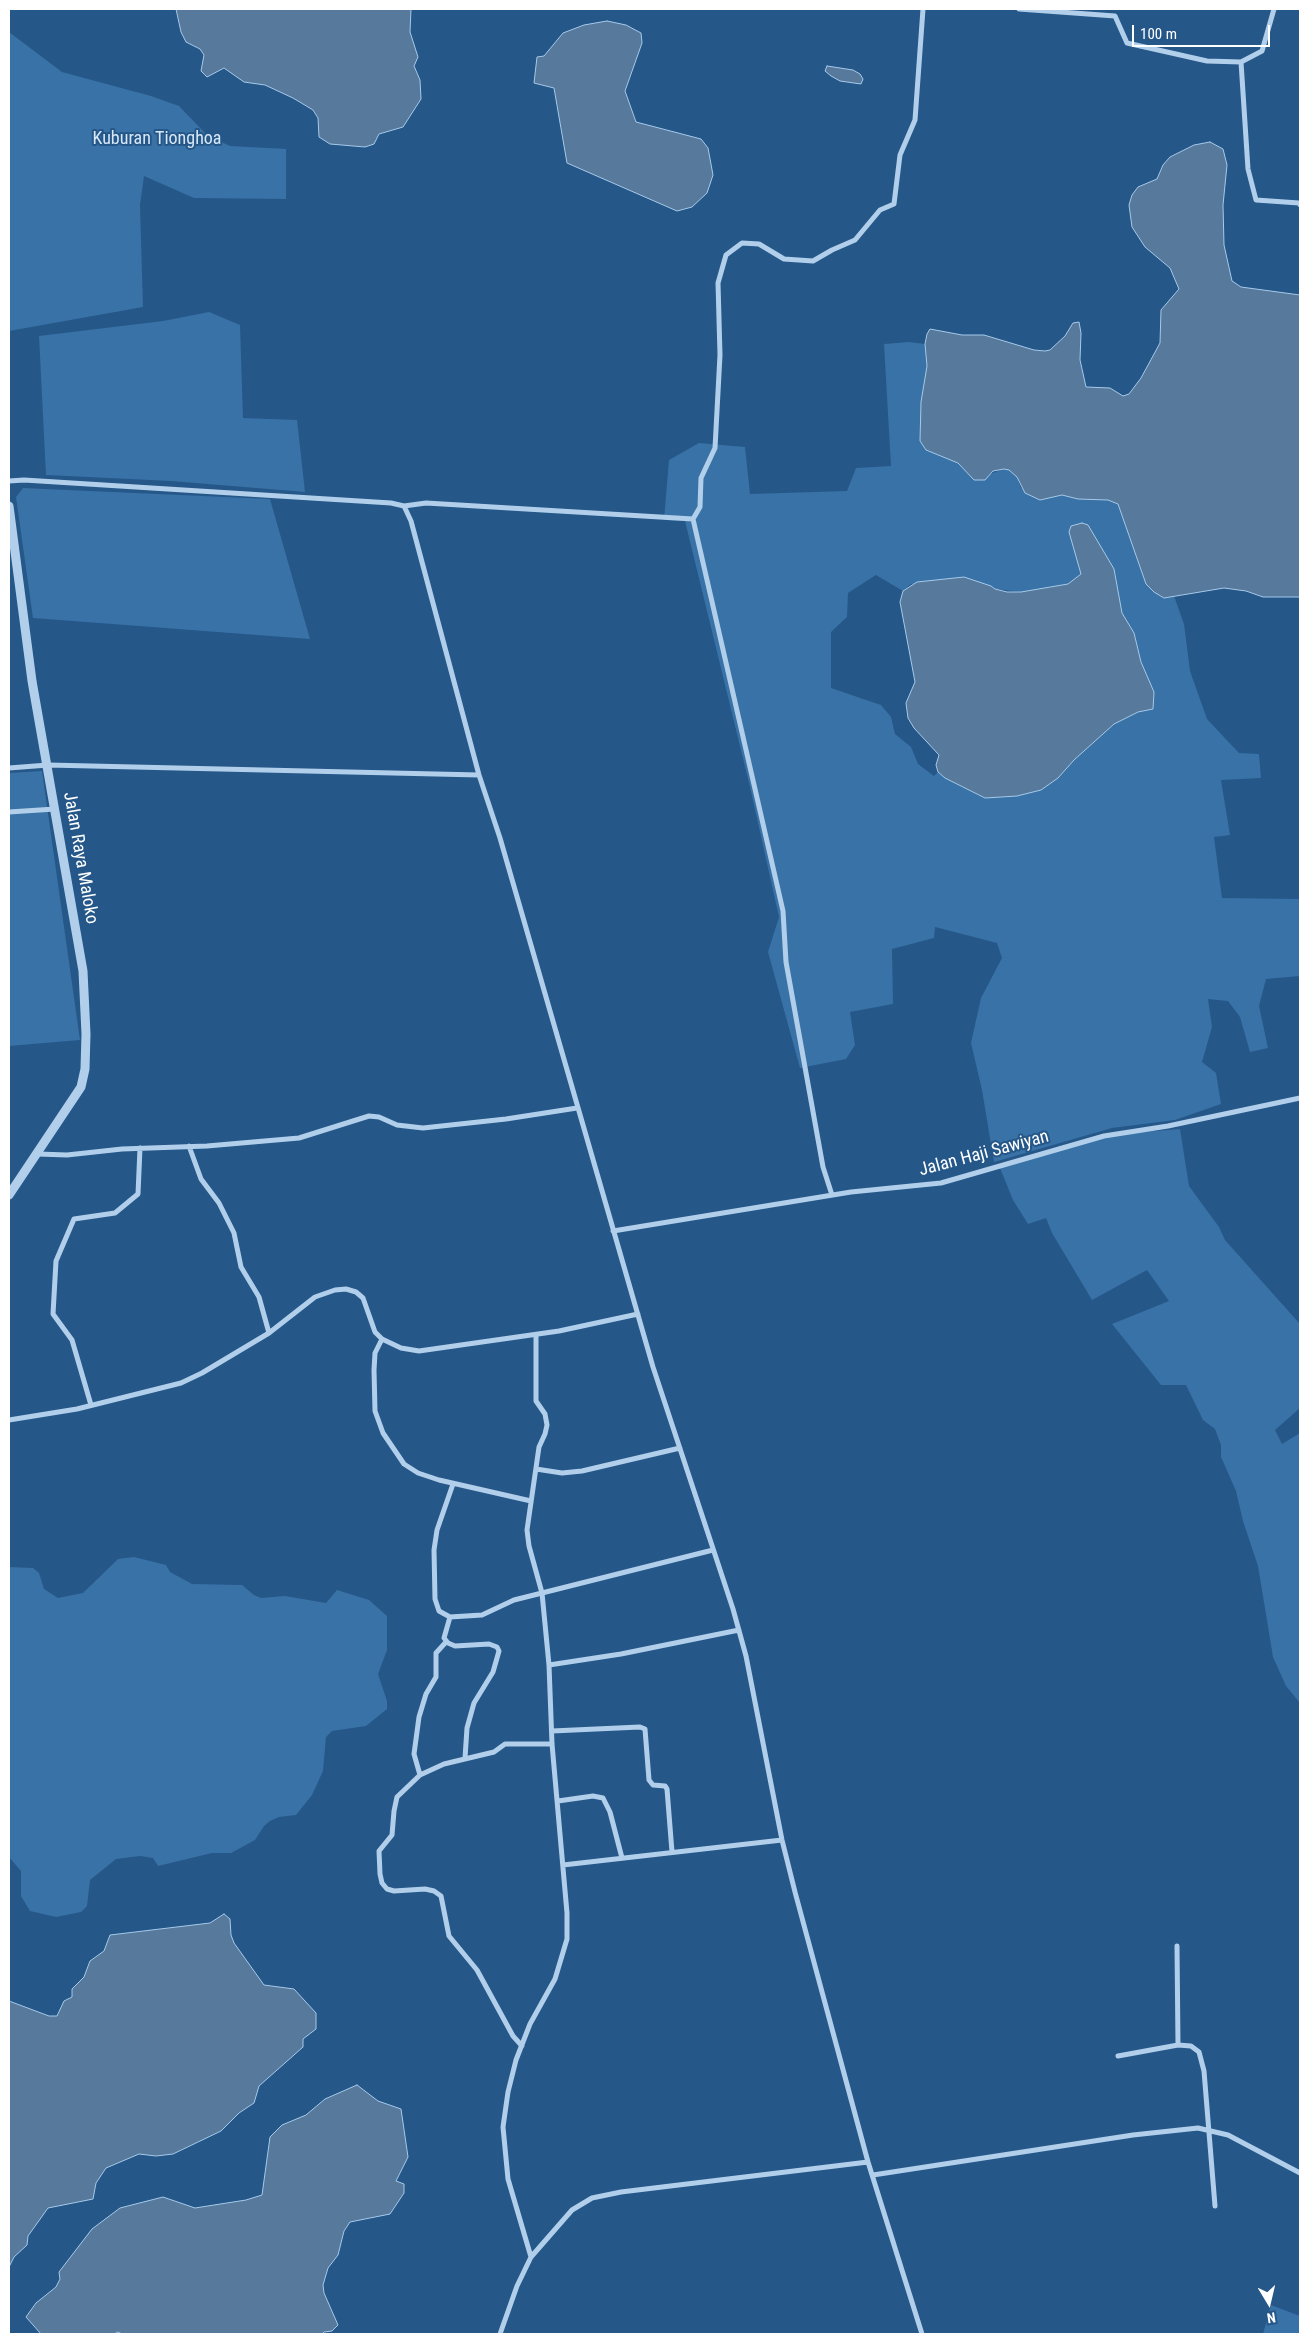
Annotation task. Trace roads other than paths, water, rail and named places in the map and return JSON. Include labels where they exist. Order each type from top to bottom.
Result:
[{"type":"street","points":[[832,1195],[822,1167],[786,962],[783,911],[693,519],[700,507],[701,478],[716,448],[720,355],[718,283],[726,255],[742,243],[759,244],[784,259],[812,261],[856,240],[880,210],[894,204],[900,155],[915,120],[923,9]]},
{"type":"street","points":[[1019,9],[1115,16],[1127,43],[1208,61],[1240,62],[1262,51],[1274,9]]},
{"type":"street","points":[[1240,62],[1248,169],[1256,200],[1299,203],[1300,205]]},
{"type":"street","points":[[9,481],[24,480],[365,501],[404,506],[426,503],[693,519]]},
{"type":"street","name":"Jalan Raya Maloko","points":[[9,506],[32,681],[56,809],[83,971],[86,1003],[85,1069],[81,1087],[9,1195]]},
{"type":"street","points":[[404,506],[411,521],[479,775],[500,838],[638,1314],[739,1630],[782,1840],[868,2162],[922,2334]]},
{"type":"street","points":[[9,768],[48,765],[479,775]]},
{"type":"street","points":[[9,812],[56,809]]},
{"type":"street","name":"Jalan Haji Sawiyan","points":[[614,1231],[832,1195],[948,1181],[1104,1136],[1175,1125],[1300,1098]]},
{"type":"street","points":[[38,1154],[67,1155],[140,1148],[299,1138],[370,1116],[379,1117],[397,1125],[423,1128],[506,1119],[577,1108]]},
{"type":"street","points":[[189,1146],[201,1179],[218,1203],[232,1228],[242,1267],[259,1297],[270,1334]]},
{"type":"street","points":[[91,1405],[72,1340],[53,1314],[56,1261],[74,1219],[115,1213],[138,1194],[140,1148]]},
{"type":"street","points":[[9,1420],[91,1405],[181,1383],[270,1334],[315,1297],[335,1290],[346,1289],[356,1292],[362,1298],[375,1332],[382,1339],[401,1348],[419,1351],[536,1335],[638,1314]]},
{"type":"street","points":[[531,2257],[508,2179],[503,2141],[508,2092],[522,2046],[543,1996],[555,1979],[565,1949],[567,1913],[552,1744],[549,1664],[542,1593],[528,1540],[528,1520],[539,1445],[547,1425],[545,1414],[536,1401],[536,1335]]},
{"type":"street","points":[[382,1339],[375,1353],[375,1411],[380,1426],[404,1464],[418,1474],[453,1484],[531,1501]]},
{"type":"street","points":[[536,1469],[562,1473],[582,1471],[680,1448]]},
{"type":"street","points":[[453,1484],[437,1530],[434,1550],[437,1607],[443,1615],[450,1618],[489,1613],[514,1600],[713,1550]]},
{"type":"street","points":[[420,1775],[414,1754],[419,1717],[426,1694],[436,1676],[436,1653],[446,1642],[445,1637],[450,1618]]},
{"type":"street","points":[[549,1664],[621,1654],[739,1630]]},
{"type":"street","points":[[446,1642],[455,1646],[489,1644],[497,1647],[499,1651],[493,1672],[474,1703],[467,1728],[465,1758]]},
{"type":"street","points":[[552,1731],[640,1727],[645,1729],[649,1780],[653,1785],[665,1786],[667,1789],[672,1852]]},
{"type":"street","points":[[522,2046],[513,2036],[477,1970],[449,1936],[441,1896],[434,1891],[425,1889],[389,1890],[382,1883],[380,1848],[392,1835],[397,1797],[420,1775],[434,1767],[490,1753],[507,1744],[552,1744]]},
{"type":"street","points":[[558,1801],[593,1796],[603,1798],[610,1812],[622,1858]]},
{"type":"street","points":[[564,1865],[782,1840]]},
{"type":"street","points":[[1177,1946],[1178,2045]]},
{"type":"street","points":[[1118,2056],[1178,2045],[1196,2048],[1201,2056],[1210,2130],[1215,2206]]},
{"type":"street","points":[[873,2175],[1190,2128],[1210,2130],[1235,2138],[1300,2173]]},
{"type":"street","points":[[500,2334],[517,2286],[531,2257],[572,2210],[592,2198],[621,2192],[868,2162]]},
{"type":"park label","name":"Kuburan Tionghoa","points":[[157,139]]}]
